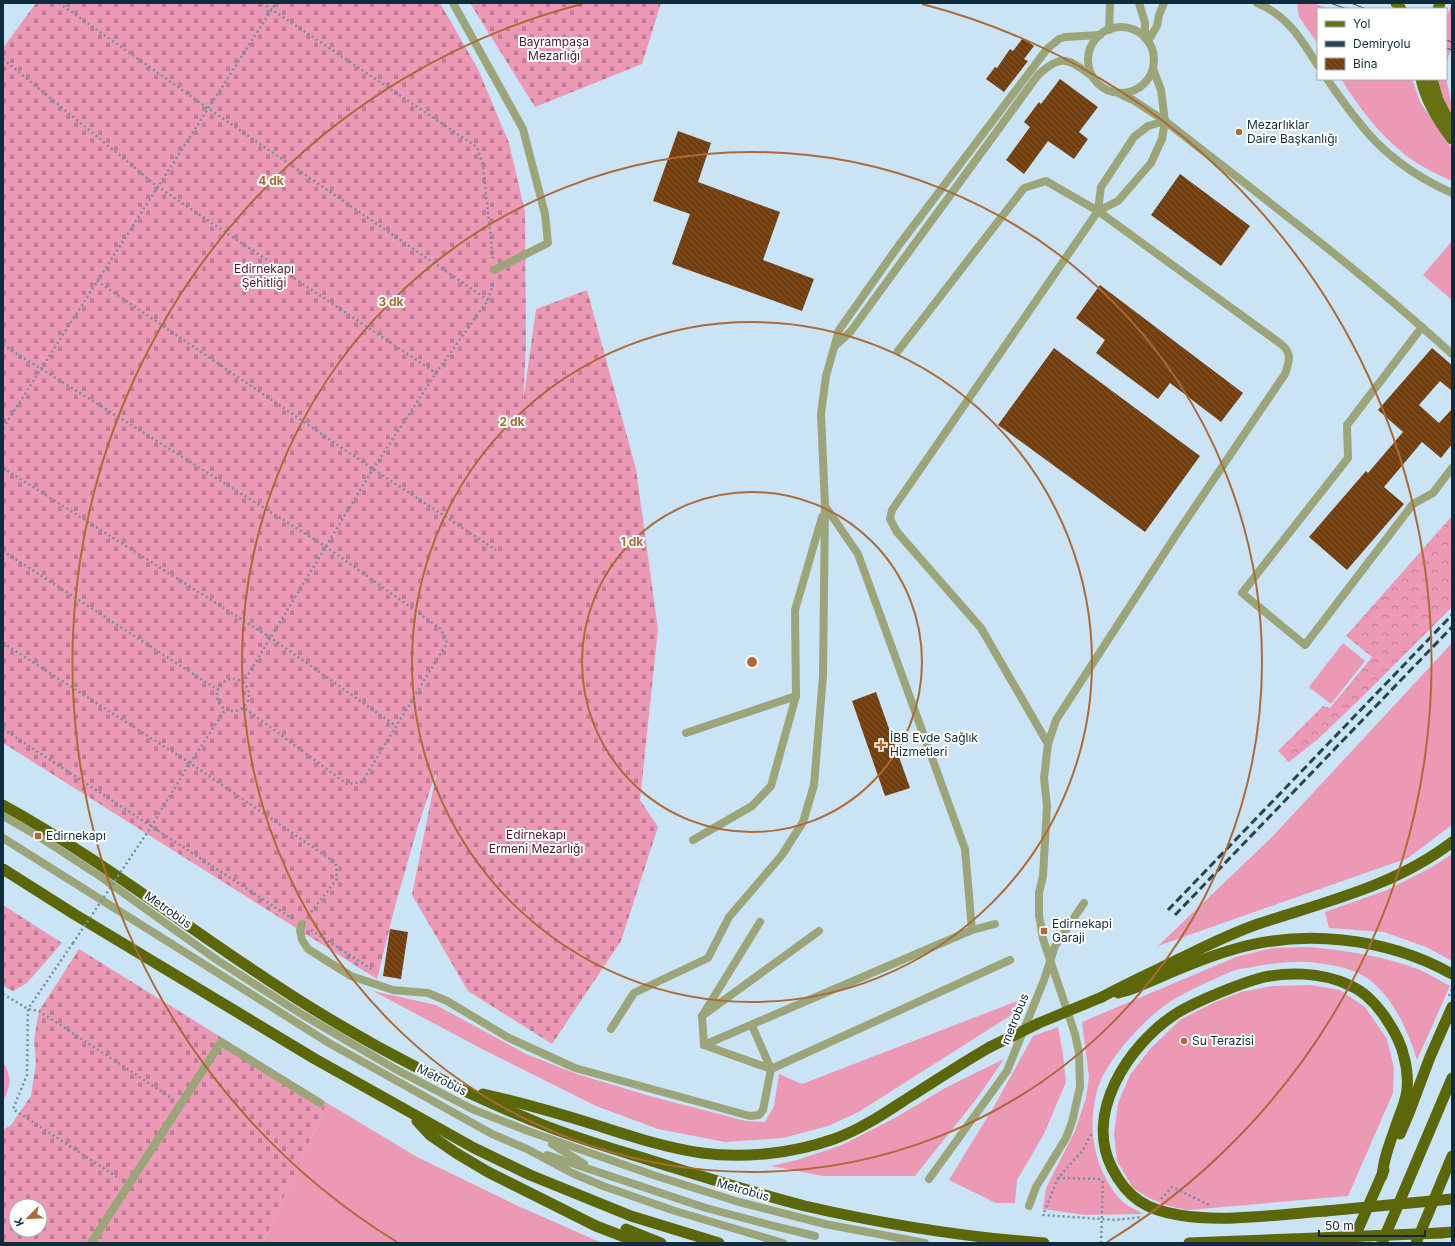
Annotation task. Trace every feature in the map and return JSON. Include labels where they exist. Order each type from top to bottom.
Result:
[{"type":"highway","points":[[3,805],[77,850],[311,1008],[415,1067],[457,1088],[544,1125],[588,1141],[747,1190],[805,1205],[989,1239],[1044,1243]]},
{"type":"highway","points":[[457,1088],[518,1102],[648,1141],[703,1153],[733,1155],[765,1154],[834,1139],[880,1116],[990,1047],[1039,1023],[1102,997],[1129,982],[1220,939],[1257,925],[1357,892],[1389,879],[1452,842]]},
{"type":"highway","points":[[3,869],[74,914],[315,1059],[474,1148],[536,1177],[631,1216],[719,1243]]},
{"type":"highway","points":[[1102,997],[1129,990],[1228,951],[1262,942],[1289,939],[1355,941],[1375,945],[1420,959],[1452,974]]},
{"type":"highway","points":[[1382,1176],[1384,1162],[1407,1091],[1405,1059],[1402,1045],[1377,1006],[1364,994],[1350,985],[1330,978],[1293,975],[1273,976],[1258,979],[1221,992],[1175,1015],[1158,1028],[1139,1047],[1122,1071],[1110,1092],[1103,1124],[1103,1139],[1108,1160],[1122,1185],[1130,1194],[1134,1198],[1153,1208],[1178,1215],[1202,1218],[1229,1218],[1326,1211],[1452,1199]]},
{"type":"highway","points":[[1352,1243],[1409,1113],[1430,1057],[1452,1007]]},
{"type":"highway","points":[[1382,1243],[1452,1078]]},
{"type":"highway","points":[[408,1112],[430,1135],[488,1172],[596,1226],[640,1243]]},
{"type":"highway","points":[[1416,1243],[1452,1156]]},
{"type":"highway","points":[[537,1196],[661,1243]]},
{"type":"highway","points":[[1189,1243],[1446,1233]]},
{"type":"main road","points":[[1421,80],[1424,93],[1434,112],[1452,139]]},
{"type":"main road","points":[[1432,80],[1438,100],[1452,127]]},
{"type":"lane","points":[[453,3],[523,129],[545,214],[548,243],[494,270]]},
{"type":"lane","points":[[1109,30],[1110,3]]},
{"type":"lane","points":[[1098,211],[1118,201],[1151,162],[1162,139],[1165,121],[1161,90],[1153,69],[1153,54],[1147,40],[1139,3]]},
{"type":"lane","points":[[1147,40],[1156,26],[1164,3]]},
{"type":"lane","points":[[1257,3],[1279,14],[1293,29],[1317,65]]},
{"type":"lane","points":[[1092,76],[1089,66],[1089,54],[1093,43],[1100,35],[1119,27],[1130,28],[1139,32],[1147,40]]},
{"type":"lane","points":[[611,1028],[634,993],[708,958],[729,917],[782,855],[803,822],[814,785],[823,676],[825,506],[821,414],[826,376],[839,330],[899,245],[1047,49],[1059,39],[1064,37],[1100,35]]},
{"type":"lane","points":[[835,346],[851,331],[1038,75],[1048,65],[1056,61],[1064,60],[1076,64],[1092,76],[1099,85],[1109,91],[1133,100],[1165,121],[1352,267],[1452,354]]},
{"type":"lane","points":[[1120,94],[1132,92],[1142,87],[1149,79],[1153,69]]},
{"type":"lane","points":[[1328,80],[1358,122],[1376,143],[1419,176],[1452,193]]},
{"type":"lane","points":[[1048,744],[981,628],[897,532],[890,519],[892,510],[1098,211],[1101,187],[1134,137],[1148,126],[1165,121]]},
{"type":"lane","points":[[898,351],[1024,188],[1046,181],[1098,211],[1281,344],[1288,350],[1290,359],[1285,374],[1178,532],[1056,720],[1048,744],[1044,778],[1047,806],[1043,876],[1039,893],[1039,914],[1043,939],[1075,1034],[1079,1053],[1080,1087],[1072,1122],[1066,1138],[1046,1168],[1036,1187],[1029,1206]]},
{"type":"lane","points":[[1422,327],[1347,425],[1348,458],[1242,593],[1305,645],[1413,504],[1433,493],[1452,468]]},
{"type":"lane","points":[[693,840],[752,806],[770,786],[796,696],[795,610],[825,506]]},
{"type":"lane","points":[[825,506],[858,554],[965,849],[972,930]]},
{"type":"lane","points":[[686,733],[796,696]]},
{"type":"lane","name":"Metrobüs","points":[[3,816],[38,836],[95,873],[217,960],[303,1015],[397,1070],[472,1108],[528,1131],[653,1175],[739,1202],[825,1224],[925,1243]]},
{"type":"lane","name":"Metrobüs","points":[[3,838],[329,1043],[492,1134],[527,1149],[572,1173],[603,1186],[675,1211],[783,1243]]},
{"type":"lane","name":"metrobus","points":[[929,1179],[1007,1071],[1044,980],[1055,946],[1084,903]]},
{"type":"lane","points":[[704,1045],[702,1016],[760,922]]},
{"type":"lane","points":[[302,924],[300,930],[302,940],[308,949],[351,976],[393,990],[428,993],[447,1001],[509,1038],[575,1068],[750,1116],[759,1115],[763,1110],[771,1069],[753,1028],[753,1024]]},
{"type":"lane","points":[[704,1045],[972,930],[995,924]]},
{"type":"lane","points":[[702,1016],[819,931]]},
{"type":"lane","points":[[704,1045],[771,1069],[1010,960]]},
{"type":"lane","points":[[91,1243],[221,1042],[320,1103]]},
{"type":"lane","points":[[528,1131],[561,1149],[593,1170]]},
{"type":"lane","points":[[527,1149],[706,1208],[816,1236]]},
{"type":"path","points":[[58,3],[209,109],[488,300]]},
{"type":"path","points":[[243,683],[373,469],[436,373],[488,300],[492,287],[494,270],[483,165],[477,147],[262,3]]},
{"type":"path","points":[[3,428],[276,3]]},
{"type":"path","points":[[3,59],[158,187],[436,373]]},
{"type":"path","points":[[97,281],[373,469],[496,550]]},
{"type":"path","points":[[3,345],[325,546],[441,629],[447,643],[362,782],[347,784],[243,707]]},
{"type":"path","points":[[3,468],[271,638],[396,726]]},
{"type":"path","points":[[3,551],[218,690]]},
{"type":"path","points":[[3,643],[190,763],[336,863],[337,879],[302,924]]},
{"type":"path","points":[[233,679],[243,683],[247,687],[249,698],[243,707],[236,711],[225,710],[220,705],[218,700],[218,690],[222,683],[226,680],[233,679]]},
{"type":"path","points":[[129,1184],[13,1109],[27,1075],[28,1010],[151,827],[190,763],[225,710]]},
{"type":"path","points":[[3,729],[151,827],[373,970]]},
{"type":"path","points":[[1449,996],[1452,989]]},
{"type":"path","points":[[3,994],[28,1010],[39,1011],[180,1104]]},
{"type":"path","points":[[1092,1130],[1084,1150],[1058,1178],[1043,1215],[1116,1220],[1144,1217],[1172,1187]]},
{"type":"path","points":[[1058,1178],[1103,1179],[1101,1243]]},
{"type":"green space","name":"Edirnekapı Şehitliği","points":[[36,3],[440,3],[478,69],[509,143],[525,212],[526,346],[523,402],[536,309],[587,290],[636,469],[658,629],[640,800],[658,827],[621,941],[552,1044],[468,991],[412,895],[437,770],[418,826],[395,906],[377,979],[3,743],[3,48]]},
{"type":"green space","name":"Bayrampaşa Mezarlığı","points":[[470,3],[661,3],[642,64],[535,107]]},
{"type":"green space","points":[[1297,3],[1313,3],[1327,8],[1317,8],[1317,43],[1299,17]]},
{"type":"green space","points":[[1452,3],[1452,47],[1447,61],[1447,16]]},
{"type":"green space","points":[[1342,80],[1412,80],[1420,102],[1452,149],[1452,181],[1421,166],[1404,154],[1369,119]]},
{"type":"green space","points":[[1438,80],[1447,80],[1452,115],[1443,98]]},
{"type":"green space","points":[[1452,241],[1452,300],[1423,275]]},
{"type":"green space","points":[[1452,516],[1452,607],[1318,739],[1289,762],[1278,751],[1323,706],[1330,708],[1372,657],[1346,636]]},
{"type":"green space","points":[[1343,643],[1365,661],[1331,704],[1309,687]]},
{"type":"green space","points":[[1452,643],[1452,825],[1408,858],[1158,946],[1273,836]]},
{"type":"green space","points":[[1452,854],[1452,961],[1426,947],[1384,932],[1329,928],[1325,912],[1387,890],[1432,867]]},
{"type":"green space","points":[[3,905],[62,943],[27,983],[13,991],[3,986]]},
{"type":"green space","points":[[1308,947],[1350,952],[1393,961],[1424,972],[1450,986],[1417,1060],[1405,1028],[1394,1007],[1371,981],[1359,973],[1338,966],[1310,962],[1287,962],[1239,969],[1228,973],[1171,1001],[1150,1018],[1127,1041],[1101,1079],[1093,1112],[1094,1141],[1099,1163],[1109,1185],[1124,1203],[1143,1214],[1085,1215],[1043,1209],[1046,1188],[1075,1131],[1086,1098],[1089,1077],[1082,1022],[1236,957],[1273,948]]},
{"type":"green space","points":[[79,949],[327,1103],[263,1243],[3,1243],[3,1130],[11,1125],[31,1096],[36,1063],[34,1040],[39,1011]]},
{"type":"green space","points":[[1311,985],[1340,990],[1365,1007],[1387,1039],[1394,1068],[1393,1093],[1348,1196],[1188,1210],[1168,1206],[1149,1198],[1133,1188],[1117,1161],[1114,1134],[1118,1103],[1130,1075],[1150,1049],[1180,1020],[1213,1003],[1241,992],[1272,986]]},
{"type":"green space","points":[[373,991],[436,1005],[526,1054],[577,1074],[653,1097],[746,1121],[765,1122],[774,1106],[779,1074],[802,1084],[1025,998],[1024,1007],[857,1113],[828,1126],[783,1138],[725,1142],[658,1129],[596,1106],[484,1050]]},
{"type":"green space","points":[[1058,1027],[1066,1082],[1044,1134],[1017,1180],[1015,1203],[996,1203],[949,1180],[996,1103],[1033,1036]]},
{"type":"green space","points":[[1004,1059],[978,1097],[915,1176],[823,1176],[771,1166],[797,1160],[842,1145],[895,1118],[945,1088]]},
{"type":"green space","points":[[5,1065],[9,1075],[9,1082],[4,1100],[3,1066]]},
{"type":"green space","points":[[327,1103],[417,1157],[518,1206],[602,1243],[263,1243]]},
{"type":"building","points":[[1023,38],[1034,46],[1024,59],[1028,61],[1004,92],[986,79],[995,67],[997,68],[1010,49],[1013,51]]},
{"type":"building","points":[[1060,79],[1098,107],[1079,132],[1088,139],[1074,159],[1048,141],[1024,174],[1006,160],[1030,127],[1024,122],[1039,102],[1041,104]]},
{"type":"building","points":[[678,131],[711,143],[698,182],[780,212],[763,260],[814,279],[802,311],[672,264],[690,214],[653,201]]},
{"type":"building","points":[[1180,174],[1250,226],[1221,266],[1151,215]]},
{"type":"building","points":[[1100,285],[1243,393],[1221,422],[1170,383],[1158,399],[1096,353],[1105,340],[1076,318]]},
{"type":"building","points":[[1054,348],[1200,456],[1145,532],[998,425]]},
{"type":"building","points":[[1432,348],[1452,365],[1452,391],[1440,381],[1419,405],[1439,423],[1452,409],[1452,444],[1441,458],[1422,442],[1384,487],[1404,504],[1347,570],[1309,537],[1366,471],[1368,473],[1403,432],[1378,410]]},
{"type":"building","name":"İBB Evde Sağlık Hizmetleri","points":[[876,692],[910,788],[885,796],[852,701]]},
{"type":"building","points":[[390,929],[408,932],[401,979],[383,976]]},
{"type":"tram line","points":[[1330,3],[1344,8]]},
{"type":"tram line","points":[[1351,3],[1364,8]]},
{"type":"tram line","points":[[1447,40],[1452,42]]},
{"type":"tram line","points":[[1447,48],[1452,50]]},
{"type":"railway","points":[[1168,910],[1452,615]]},
{"type":"railway","points":[[1175,915],[1452,627]]},
{"type":"place","name":"Mezarlıklar Daire Başkanlığı","points":[[1239,132]]},
{"type":"place","name":"İBB Evde Sağlık Hizmetleri","points":[[881,745]]},
{"type":"place","name":"Edirnekapı","points":[[38,836]]},
{"type":"place","name":"Edirnekapi Garaji","points":[[1044,931]]},
{"type":"place","name":"Su Terazisi","points":[[1184,1041]]},
{"type":"park label","name":"Edirnekapı Ermeni Mezarlığı","points":[[536,842]]}]
